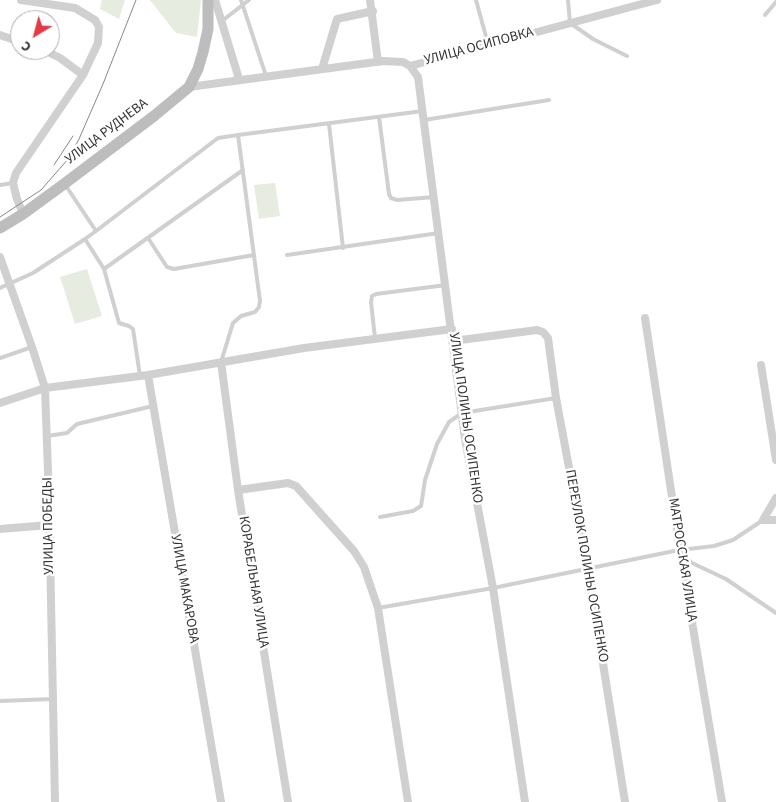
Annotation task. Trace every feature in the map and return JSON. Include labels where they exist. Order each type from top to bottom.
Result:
[{"type":"main road","points":[[189,87],[198,69],[206,37],[209,17],[208,0]]},
{"type":"main road","name":"УЛИЦА РУДНЕВА","points":[[0,228],[64,184],[189,87]]},
{"type":"street","points":[[21,0],[76,4],[96,20],[99,27],[98,43],[83,75],[16,173],[13,183],[23,214]]},
{"type":"street","points":[[189,87],[240,79],[215,0]]},
{"type":"street","points":[[370,0],[378,62]]},
{"type":"street","name":"УЛИЦА ОСИПОВКА","points":[[240,79],[378,62],[403,62],[410,66],[656,0]]},
{"type":"street","points":[[322,69],[337,19],[372,11]]},
{"type":"street","points":[[60,58],[83,75]]},
{"type":"street","name":"УЛИЦА ПОЛИНЫ ОСИПЕНКО","points":[[410,66],[418,77],[465,439],[493,588],[525,802]]},
{"type":"street","name":"УЛИЦА ПОБЕДЫ","points":[[0,257],[45,388],[55,802]]},
{"type":"street","name":"МАТРОССКАЯ УЛИЦА","points":[[645,318],[680,550],[722,802]]},
{"type":"street","points":[[0,403],[45,388],[144,376],[375,338],[452,330]]},
{"type":"street","name":"ПЕРЕУЛОК ПОЛИНЫ ОСИПЕНКО","points":[[453,341],[537,330],[543,332],[548,338],[556,398],[588,569],[625,802]]},
{"type":"street","name":"КОРАБЕЛЬНАЯ УЛИЦА","points":[[221,362],[238,490],[288,802]]},
{"type":"street","points":[[761,365],[776,460]]},
{"type":"street","name":"УЛИЦА МАКАРОВА","points":[[144,376],[153,406],[221,802]]},
{"type":"street","points":[[238,490],[288,483],[296,486],[354,551],[364,566],[378,608],[408,802]]},
{"type":"street","points":[[763,520],[776,498]]},
{"type":"street","points":[[763,520],[776,520]]},
{"type":"street","points":[[0,529],[49,525]]},
{"type":"lane","points":[[241,0],[266,76]]},
{"type":"lane","points":[[222,21],[249,0]]},
{"type":"lane","points":[[476,0],[479,18],[488,44]]},
{"type":"lane","points":[[568,0],[570,23],[593,39],[627,56]]},
{"type":"lane","points":[[765,15],[776,2]]},
{"type":"lane","points":[[424,120],[549,100]]},
{"type":"lane","points":[[0,288],[33,273],[85,239],[218,138],[422,110]]},
{"type":"lane","points":[[379,117],[391,198],[397,200],[434,197]]},
{"type":"lane","points":[[328,124],[343,248]]},
{"type":"lane","points":[[221,362],[233,323],[241,316],[255,312],[259,307],[260,301],[238,135]]},
{"type":"lane","points":[[104,269],[243,170]]},
{"type":"lane","points":[[0,185],[13,183]]},
{"type":"lane","points":[[64,184],[96,231]]},
{"type":"lane","points":[[287,256],[439,233]]},
{"type":"lane","points":[[148,238],[167,267],[174,269],[254,255]]},
{"type":"lane","points":[[85,239],[104,269],[119,323],[133,329],[144,376]]},
{"type":"lane","points":[[375,338],[372,296],[446,285]]},
{"type":"lane","points":[[0,358],[32,347]]},
{"type":"lane","points":[[380,517],[413,511],[420,506],[425,480],[437,444],[449,422],[462,412],[556,398]]},
{"type":"lane","points":[[47,436],[67,432],[77,424],[153,406]]},
{"type":"lane","points":[[378,608],[493,588],[680,550],[714,546],[733,540],[763,520]]},
{"type":"lane","points":[[680,550],[685,558],[726,578],[776,613]]},
{"type":"lane","points":[[0,701],[53,700]]},
{"type":"shaded area","points":[[102,0],[125,0],[119,19],[100,9]]},
{"type":"shaded area","points":[[150,0],[201,0],[197,37],[176,33]]},
{"type":"shaded area","points":[[275,183],[280,216],[259,219],[254,185]]},
{"type":"shaded area","points":[[87,269],[102,316],[75,324],[60,277]]},
{"type":"tram line","points":[[0,217],[41,190],[69,158],[103,84],[136,0]]},
{"type":"tram line","points":[[54,165],[73,136]]}]
